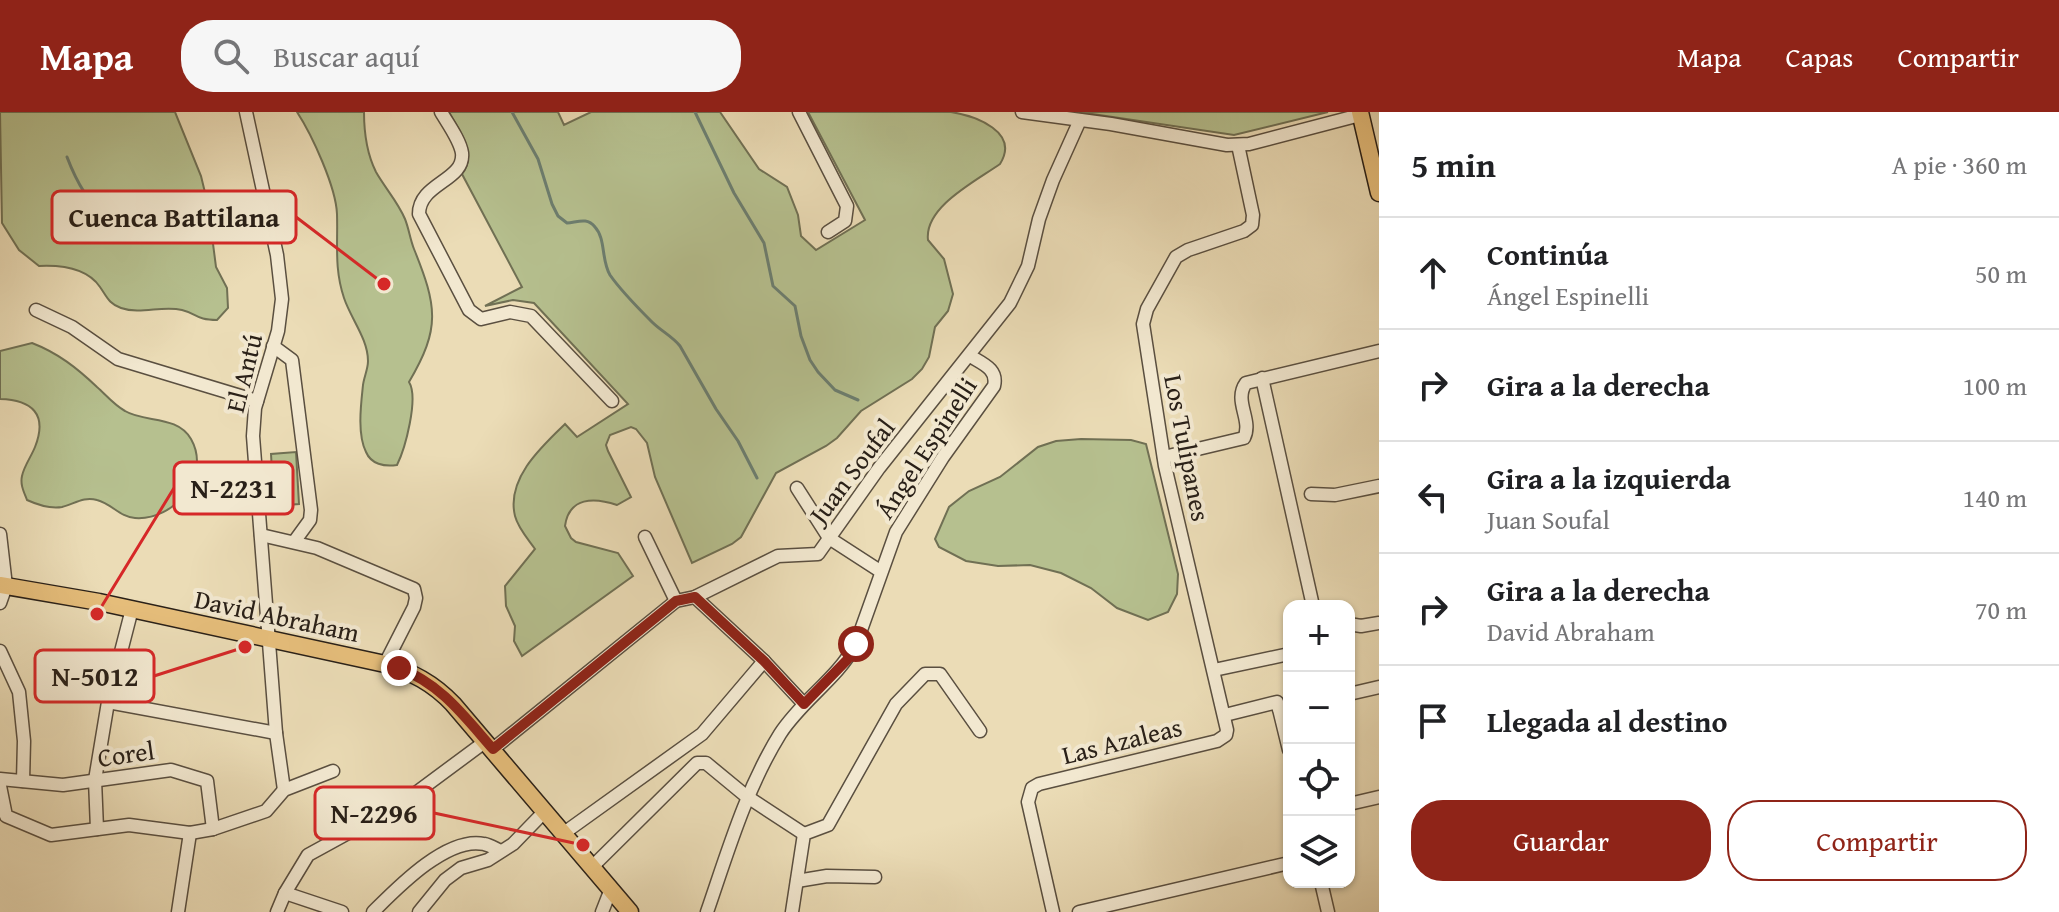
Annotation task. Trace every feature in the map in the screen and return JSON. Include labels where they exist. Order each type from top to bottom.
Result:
[{"type":"main road","points":[[1360,113],[1379,193]]},
{"type":"main road","name":"David Abraham","points":[[3,585],[132,609],[385,664],[415,674],[436,687],[489,745],[630,912]]},
{"type":"street","name":"El Antú","points":[[246,112],[281,286],[280,321],[257,401],[253,436],[276,733],[284,790]]},
{"type":"street","points":[[441,112],[460,147],[461,163],[455,172],[423,197],[419,214],[469,310],[481,319],[510,312],[531,316],[612,401]]},
{"type":"street","points":[[799,112],[847,206],[845,221],[828,232]]},
{"type":"street","points":[[1022,112],[1238,145],[1360,113]]},
{"type":"street","name":"Juan Soufal","points":[[277,912],[308,855],[401,804],[489,745],[676,601],[695,597],[778,556],[818,554],[879,468],[1010,303],[1028,266],[1039,219],[1080,120]]},
{"type":"street","name":"Los Tulipanes","points":[[1226,735],[1225,715],[1164,457],[1143,332],[1144,316],[1176,257],[1244,231],[1252,225],[1253,215],[1238,145]]},
{"type":"street","points":[[36,310],[72,327],[118,359],[257,401]]},
{"type":"street","points":[[273,346],[292,360],[306,453],[311,517],[294,542]]},
{"type":"street","points":[[1164,457],[1244,438],[1247,432],[1241,392],[1246,383],[1379,351]]},
{"type":"street","name":"Ángel Espinelli","points":[[707,912],[746,796],[780,735],[804,704],[847,660],[863,625],[896,532],[994,386],[994,371],[970,356]]},
{"type":"street","points":[[1262,378],[1312,600]]},
{"type":"street","points":[[1311,494],[1335,495],[1379,486]]},
{"type":"street","points":[[797,488],[829,538],[880,571]]},
{"type":"street","points":[[0,534],[3,585],[0,603]]},
{"type":"street","points":[[261,535],[330,553],[414,589],[414,607],[385,664]]},
{"type":"street","points":[[645,537],[676,601]]},
{"type":"street","points":[[695,597],[764,661],[804,704]]},
{"type":"street","points":[[97,829],[95,780],[108,702],[132,609]]},
{"type":"street","points":[[1355,625],[1379,623]]},
{"type":"street","points":[[1,655],[19,692],[24,741],[23,781]]},
{"type":"street","points":[[1214,670],[1283,655]]},
{"type":"street","points":[[564,833],[702,734],[764,661]]},
{"type":"street","points":[[804,834],[828,825],[896,704],[925,674],[940,674],[980,731]]},
{"type":"street","points":[[1355,693],[1379,687]]},
{"type":"street","points":[[108,702],[276,733]]},
{"type":"street","points":[[1225,715],[1277,702],[1283,707]]},
{"type":"street","name":"Las Azaleas","points":[[1053,912],[1028,802],[1030,791],[1039,784],[1217,741],[1226,735]]},
{"type":"street","points":[[592,867],[697,763],[706,763],[746,796],[804,834]]},
{"type":"street","name":"Corel","points":[[0,779],[63,785],[171,770],[201,777],[209,787],[213,829]]},
{"type":"street","points":[[0,786],[6,816],[51,835],[129,825],[190,833],[213,829],[266,811],[284,790],[333,771]]},
{"type":"street","points":[[1355,803],[1379,797]]},
{"type":"street","points":[[419,912],[445,880],[461,868],[488,860],[513,844],[545,811]]},
{"type":"street","points":[[178,912],[190,833]]},
{"type":"street","points":[[792,912],[804,834]]},
{"type":"street","points":[[373,912],[427,863],[459,847],[484,844],[501,851]]},
{"type":"street","points":[[1079,912],[1283,864]]},
{"type":"street","points":[[797,881],[827,876],[875,877]]},
{"type":"street","points":[[1322,888],[1328,912]]},
{"type":"street","points":[[602,912],[611,889]]},
{"type":"street","points":[[285,893],[342,912]]},
{"type":"green space","points":[[0,112],[175,112],[201,176],[216,267],[227,288],[228,308],[217,320],[174,309],[136,311],[121,308],[111,302],[95,281],[81,272],[64,267],[39,266],[19,250],[2,223]]},
{"type":"green space","points":[[297,112],[364,112],[373,165],[405,219],[427,286],[431,302],[431,331],[409,382],[412,411],[397,465],[375,462],[363,445],[361,410],[367,353],[341,287],[336,203],[316,147]]},
{"type":"green space","points":[[449,112],[558,112],[564,125],[591,112],[720,112],[759,169],[787,187],[798,215],[801,236],[816,250],[865,220],[808,112],[961,114],[983,122],[1000,135],[1005,153],[1000,164],[943,206],[929,228],[928,240],[944,259],[953,294],[948,311],[935,327],[929,357],[922,369],[912,379],[861,411],[826,446],[776,473],[741,537],[692,563],[655,477],[647,443],[631,427],[610,435],[606,445],[608,451],[631,497],[617,505],[591,500],[577,505],[567,516],[565,526],[576,542],[618,553],[633,576],[522,656],[514,641],[515,626],[506,606],[505,586],[535,549],[515,516],[516,489],[521,477],[536,453],[565,424],[577,437],[628,404],[534,303],[513,300],[485,306],[522,287],[462,174],[468,151]]},
{"type":"green space","points":[[1079,112],[1328,112],[1234,135]]},
{"type":"green space","points":[[32,343],[67,362],[125,411],[178,426],[185,431],[196,453],[197,467],[186,494],[163,512],[135,518],[92,499],[58,507],[27,500],[22,479],[40,426],[29,406],[0,399],[0,351]]},
{"type":"green space","points":[[1131,440],[1146,444],[1178,574],[1177,594],[1168,612],[1148,620],[1117,608],[1091,588],[1061,573],[1030,565],[998,566],[966,561],[939,547],[935,539],[949,507],[969,491],[1000,477],[1038,447],[1056,441]]},
{"type":"green space","points":[[296,452],[299,504],[274,506],[271,454]]},
{"type":"waterway","points":[[512,112],[538,159],[558,216],[567,223],[586,221],[595,227],[601,237],[610,275],[647,317],[680,346],[757,478]]},
{"type":"waterway","points":[[695,112],[734,193],[764,243],[773,286],[795,306],[810,360],[835,390],[858,400]]},
{"type":"waterway","points":[[67,157],[84,191],[106,217],[135,231],[154,233],[174,230]]},
{"type":"place","name":"Cuenca Battilana","points":[[384,284]]},
{"type":"place","name":"N-2231","points":[[97,614]]},
{"type":"place","name":"N-5012","points":[[245,647]]},
{"type":"place","name":"N-2296","points":[[583,845]]},
{"type":"route","points":[[399,668],[415,674],[442,692],[493,749],[676,601],[695,597],[764,661],[804,704],[847,660],[856,644]]}]
